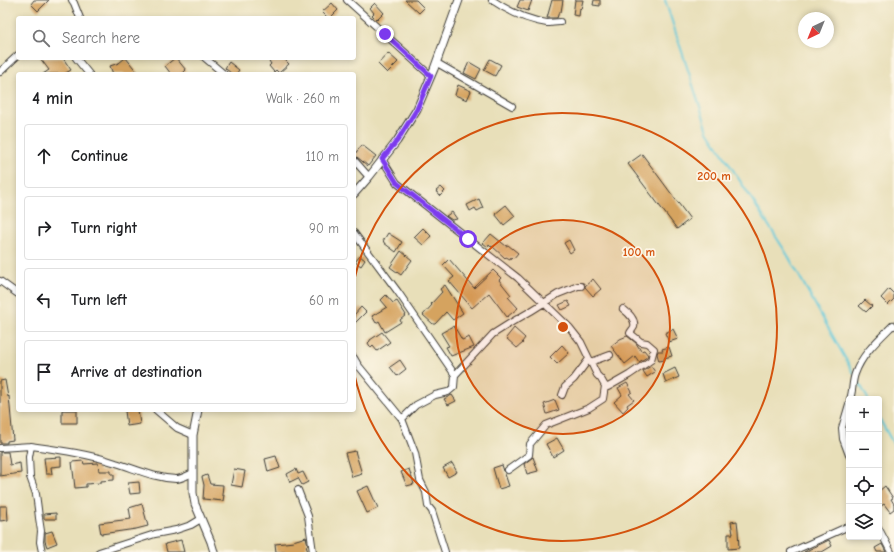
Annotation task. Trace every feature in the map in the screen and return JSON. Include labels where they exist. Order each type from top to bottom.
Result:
[{"type":"street","points":[[72,0],[79,16]]},
{"type":"street","points":[[347,0],[431,76]]},
{"type":"street","points":[[356,192],[397,141],[417,109],[437,63],[459,0]]},
{"type":"street","points":[[492,0],[504,8],[526,17],[548,23],[560,22]]},
{"type":"street","points":[[0,72],[16,57]]},
{"type":"street","points":[[78,60],[87,72]]},
{"type":"street","points":[[207,60],[222,72]]},
{"type":"street","points":[[437,63],[512,106]]},
{"type":"street","points":[[382,159],[397,183],[518,278],[570,328],[581,342],[597,375],[605,386],[604,400],[546,425],[530,444],[529,455],[508,470]]},
{"type":"street","points":[[356,162],[369,177]]},
{"type":"street","points":[[356,236],[398,292],[455,375]]},
{"type":"street","points":[[0,281],[16,293]]},
{"type":"street","points":[[402,418],[416,405],[435,395],[448,392],[454,387],[455,375],[493,334],[558,294],[581,286]]},
{"type":"street","points":[[605,386],[608,387],[651,360],[654,349],[647,343],[641,342],[630,333],[634,327],[634,322],[629,314],[623,309]]},
{"type":"street","points":[[850,396],[854,375],[866,352],[894,326]]},
{"type":"street","points":[[562,395],[564,387],[590,360],[610,355]]},
{"type":"street","points":[[356,362],[402,418],[414,453],[420,480],[426,492],[428,506],[432,512],[445,552]]},
{"type":"street","points":[[158,412],[177,428],[193,435]]},
{"type":"street","points":[[198,412],[193,435],[194,504],[214,552]]},
{"type":"street","points":[[846,414],[842,428],[843,439],[846,447]]},
{"type":"street","points":[[0,448],[31,446],[54,449],[115,463],[151,475],[177,479],[193,473]]},
{"type":"street","points":[[31,446],[29,457],[30,477],[36,494],[42,552]]},
{"type":"street","points":[[298,490],[308,516],[313,552]]},
{"type":"street","points":[[99,552],[155,534],[176,530],[191,525],[201,519]]},
{"type":"street","points":[[792,552],[846,527]]},
{"type":"street","points":[[882,535],[890,552]]},
{"type":"building","points":[[34,0],[49,0],[38,11],[31,4]]},
{"type":"building","points":[[405,0],[416,0],[424,8],[419,13]]},
{"type":"building","points":[[520,0],[532,0],[528,11],[517,7]]},
{"type":"building","points":[[552,0],[563,0],[561,12],[559,12],[557,18],[547,18]]},
{"type":"building","points":[[575,0],[583,0],[579,16],[573,15]]},
{"type":"building","points":[[594,0],[600,0],[600,6],[593,5]]},
{"type":"building","points":[[332,3],[338,10],[332,16],[326,16],[322,12]]},
{"type":"building","points":[[375,3],[384,13],[377,20],[372,15],[374,13],[370,8]]},
{"type":"building","points":[[388,53],[398,62],[387,73],[378,64]]},
{"type":"building","points":[[490,59],[501,65],[495,76],[484,70]]},
{"type":"building","points":[[42,60],[64,60],[71,70],[68,72],[46,72],[49,70]]},
{"type":"building","points":[[123,60],[128,60],[137,72],[112,72],[110,66]]},
{"type":"building","points":[[172,60],[178,60],[186,70],[184,72],[170,72],[165,66]]},
{"type":"building","points":[[268,60],[285,60],[289,64],[280,72],[276,70],[274,72],[269,66],[271,64]]},
{"type":"building","points":[[229,62],[239,70],[238,72],[230,72],[225,68]]},
{"type":"building","points":[[469,62],[481,69],[476,79],[464,73]]},
{"type":"building","points":[[458,85],[471,91],[467,100],[455,95]]},
{"type":"building","points":[[362,145],[376,156],[368,166],[356,157],[356,152]]},
{"type":"building","points":[[642,154],[690,219],[677,229],[628,164]]},
{"type":"building","points":[[441,187],[445,191],[440,196],[436,191]]},
{"type":"building","points":[[479,199],[483,208],[477,211],[475,208],[470,211],[467,205]]},
{"type":"building","points":[[506,205],[515,216],[504,225],[495,214]]},
{"type":"building","points":[[452,212],[457,219],[452,220],[446,216]]},
{"type":"building","points":[[423,228],[431,236],[423,245],[414,237]]},
{"type":"building","points":[[388,233],[402,242],[396,252],[383,241]]},
{"type":"building","points":[[491,234],[518,253],[513,259],[511,257],[510,259],[505,258],[492,246],[491,247],[489,245],[488,247],[483,243]]},
{"type":"building","points":[[569,240],[574,250],[570,253],[564,243]]},
{"type":"building","points":[[401,251],[412,260],[401,275],[390,267]]},
{"type":"building","points":[[360,256],[365,260],[361,266],[356,263]]},
{"type":"building","points":[[449,259],[474,288],[493,270],[501,278],[499,280],[511,295],[508,297],[518,308],[507,317],[489,293],[472,308],[449,281],[454,277],[443,265]]},
{"type":"building","points":[[593,279],[601,289],[593,296],[585,286]]},
{"type":"building","points":[[445,285],[463,313],[453,320],[446,312],[435,324],[433,324],[423,315],[442,292],[440,289]]},
{"type":"building","points":[[889,289],[894,294],[894,299],[888,305],[881,298]]},
{"type":"building","points":[[386,295],[393,303],[397,301],[406,315],[400,320],[401,322],[385,332],[379,321],[376,323],[372,316],[387,307],[381,300]]},
{"type":"building","points":[[865,300],[872,306],[866,312],[859,306]]},
{"type":"building","points":[[568,301],[571,306],[562,310],[559,305]]},
{"type":"building","points":[[361,307],[366,312],[356,322],[356,313]]},
{"type":"building","points":[[454,326],[462,340],[469,337],[474,347],[451,356],[446,347],[449,346],[441,333]]},
{"type":"building","points":[[514,328],[525,338],[522,342],[523,343],[517,348],[506,338]]},
{"type":"building","points":[[673,329],[678,339],[669,342],[665,333]]},
{"type":"building","points":[[382,332],[390,342],[377,351],[373,346],[371,348],[368,343]]},
{"type":"building","points":[[627,336],[636,343],[641,351],[644,350],[648,355],[647,357],[639,362],[635,356],[625,364],[611,346]]},
{"type":"building","points":[[562,345],[569,353],[557,364],[550,357]]},
{"type":"building","points":[[669,347],[672,356],[664,358],[665,360],[659,361],[657,354],[658,351],[663,351],[662,349]]},
{"type":"building","points":[[400,360],[406,369],[397,376],[390,367]]},
{"type":"building","points":[[651,366],[655,372],[647,377],[643,371]]},
{"type":"building","points":[[675,368],[679,377],[666,383],[663,374]]},
{"type":"building","points":[[5,380],[8,397],[9,396],[13,440],[7,441],[7,443],[0,443],[0,381]]},
{"type":"building","points":[[627,383],[632,392],[629,394],[634,400],[627,405],[628,407],[623,412],[614,402],[622,395],[618,388]]},
{"type":"building","points":[[452,395],[456,401],[448,405],[444,399]]},
{"type":"building","points":[[555,400],[559,410],[547,414],[544,404]]},
{"type":"building","points":[[62,412],[77,412],[77,423],[62,423]]},
{"type":"building","points":[[125,412],[138,412],[140,424],[127,426]]},
{"type":"building","points":[[557,438],[564,450],[553,457],[546,444]]},
{"type":"building","points":[[355,451],[362,474],[352,477],[345,453]]},
{"type":"building","points":[[0,452],[8,452],[10,465],[20,463],[21,473],[0,476]]},
{"type":"building","points":[[276,456],[280,468],[268,472],[265,459]]},
{"type":"building","points":[[61,457],[61,466],[51,467],[52,474],[46,474],[44,458]]},
{"type":"building","points":[[533,457],[538,471],[527,474],[524,464]]},
{"type":"building","points":[[83,461],[84,464],[98,463],[99,471],[111,471],[111,474],[114,474],[114,480],[100,481],[100,483],[86,484],[86,487],[75,488],[72,462]]},
{"type":"building","points":[[452,463],[457,472],[448,477],[443,468]]},
{"type":"building","points":[[502,465],[509,486],[499,489],[493,468]]},
{"type":"building","points":[[234,469],[245,471],[242,487],[231,485]]},
{"type":"building","points":[[296,469],[298,474],[303,472],[308,482],[302,485],[298,478],[290,482],[287,474]]},
{"type":"building","points":[[409,469],[414,484],[407,486],[401,472]]},
{"type":"building","points":[[207,475],[210,484],[223,485],[223,501],[203,499],[204,485],[202,477]]},
{"type":"building","points":[[139,482],[140,493],[130,494],[128,483]]},
{"type":"building","points":[[368,486],[378,508],[367,513],[357,491]]},
{"type":"building","points":[[885,486],[893,498],[891,499],[894,504],[894,509],[890,512],[884,504],[882,505],[882,488]]},
{"type":"building","points":[[142,504],[148,526],[101,534],[99,523],[131,519],[129,508]]},
{"type":"building","points":[[0,506],[7,506],[8,520],[0,521]]},
{"type":"building","points":[[56,513],[56,519],[44,519],[44,514]]},
{"type":"building","points":[[737,521],[739,548],[728,549],[728,534],[733,534],[731,522]]},
{"type":"building","points":[[52,531],[57,543],[47,547],[45,533]]},
{"type":"building","points":[[306,537],[308,552],[276,552],[275,544],[294,542],[293,541]]},
{"type":"building","points":[[181,540],[184,552],[167,552],[165,544]]},
{"type":"building","points":[[829,540],[832,546],[822,552],[804,552]]},
{"type":"building","points":[[882,544],[886,552],[877,552],[875,548]]},
{"type":"waterway","points":[[665,0],[708,131],[787,254],[854,374]]},
{"type":"waterway","points":[[856,377],[866,396]]},
{"type":"waterway","points":[[882,423],[894,445]]},
{"type":"route","points":[[385,34],[431,76],[417,109],[397,141],[382,159],[397,183],[468,239]]}]
